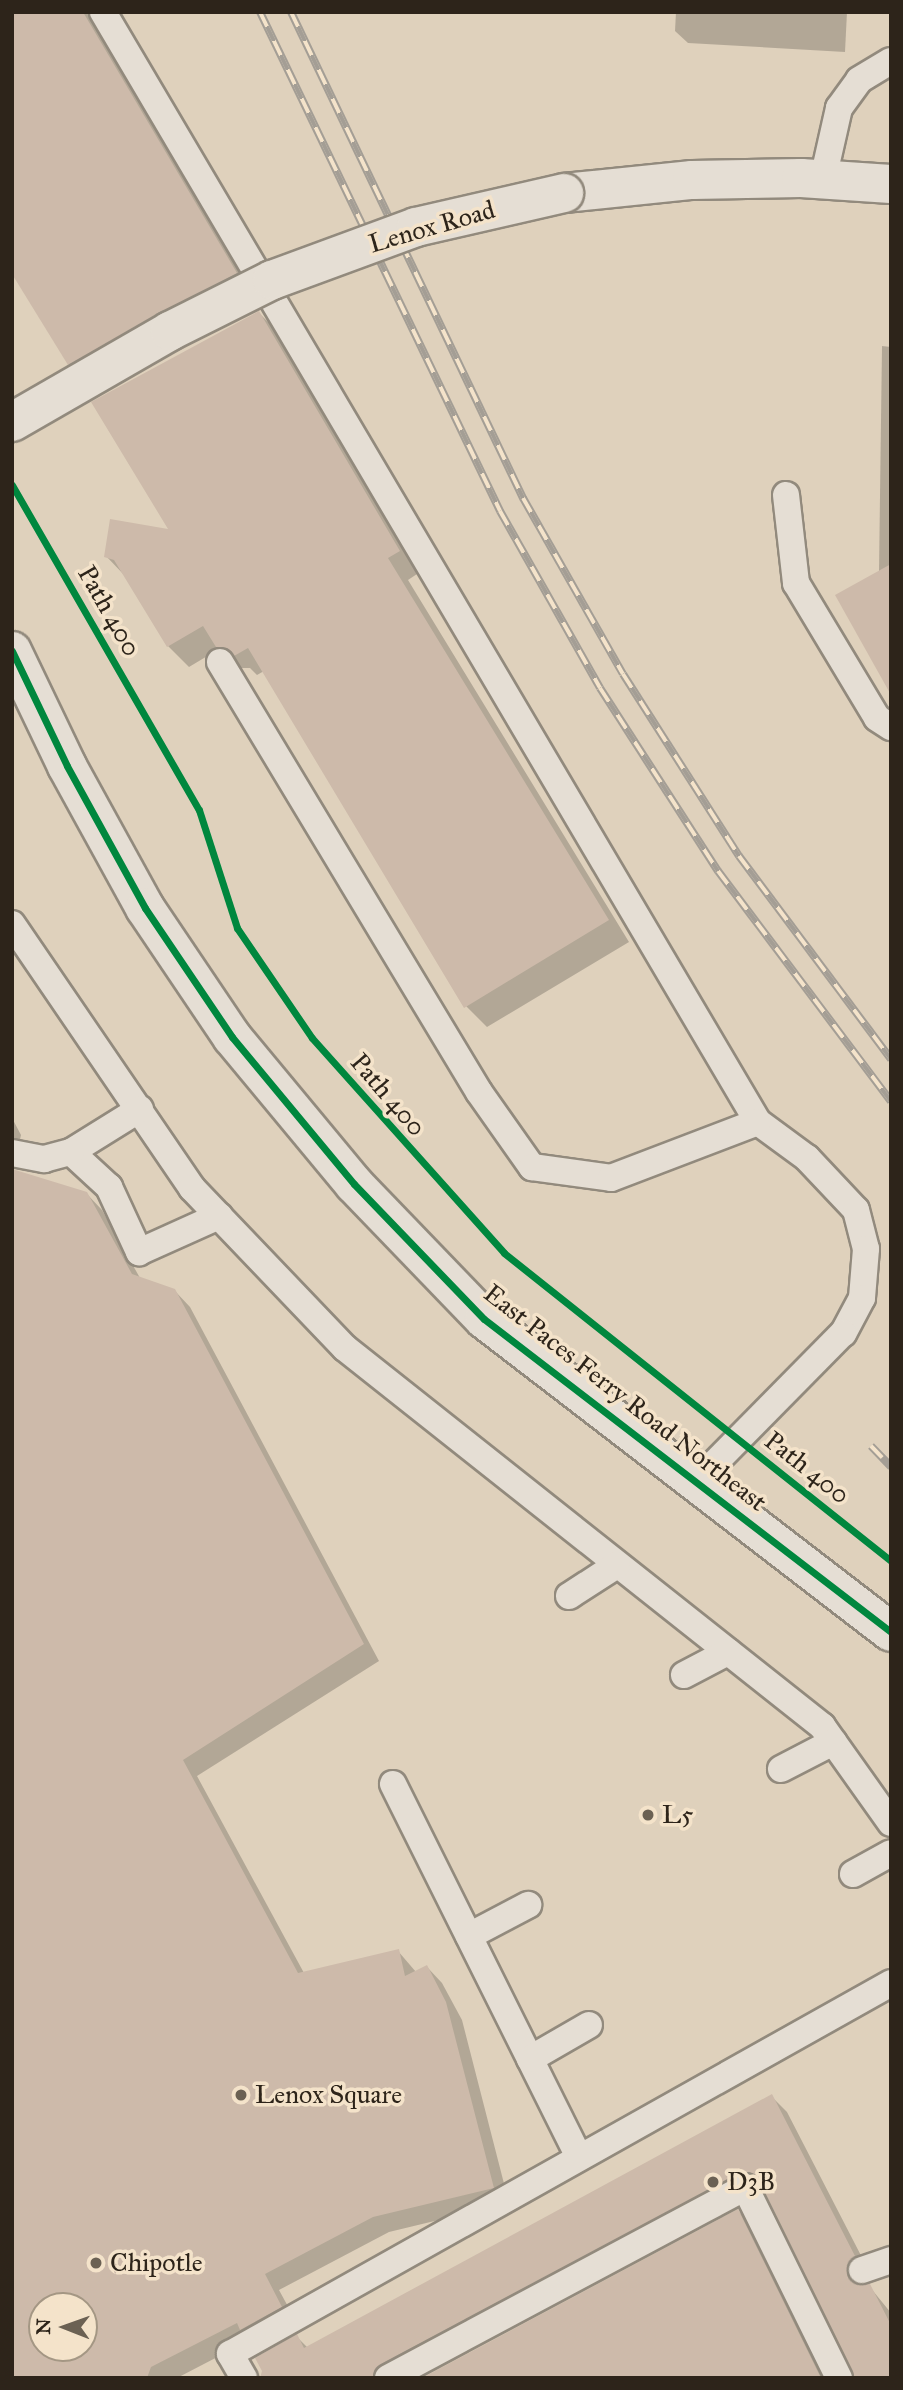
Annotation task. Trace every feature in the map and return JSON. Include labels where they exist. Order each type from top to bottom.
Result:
[{"type":"street","name":"Lenox Road","points":[[12,422],[170,331],[272,280],[416,227],[564,193],[692,180],[824,179],[891,184]]},
{"type":"street","name":"East Paces Ferry Road Northeast","points":[[12,651],[67,766],[145,908],[232,1037],[354,1184],[484,1319],[891,1632]]},
{"type":"lane","points":[[103,12],[758,1122],[807,1158],[856,1210],[866,1250],[862,1298],[843,1333],[820,1361],[780,1394],[697,1482]]},
{"type":"lane","points":[[824,179],[839,108],[859,80],[891,61]]},
{"type":"lane","points":[[786,495],[796,583],[877,718],[891,727]]},
{"type":"lane","points":[[220,662],[479,1092],[532,1167],[611,1178],[758,1122]]},
{"type":"lane","points":[[14,933],[140,1109],[192,1188],[345,1348],[822,1726],[891,1823]]},
{"type":"lane","points":[[12,1153],[44,1159],[71,1152],[140,1109]]},
{"type":"lane","points":[[71,1152],[109,1187],[131,1256],[219,1216]]},
{"type":"lane","points":[[569,1596],[617,1565]]},
{"type":"lane","points":[[684,1675],[728,1652]]},
{"type":"lane","points":[[781,1769],[833,1742]]},
{"type":"lane","points":[[393,1784],[579,2157]]},
{"type":"lane","points":[[853,1874],[891,1853]]},
{"type":"lane","points":[[469,1937],[528,1905]]},
{"type":"lane","points":[[244,2378],[230,2354],[891,1983]]},
{"type":"lane","points":[[530,2059],[589,2025]]},
{"type":"lane","points":[[388,2378],[745,2187],[839,2378]]},
{"type":"lane","points":[[862,2270],[891,2260]]},
{"type":"building","points":[[12,12],[83,12],[237,273],[68,365],[12,274]]},
{"type":"building","points":[[259,311],[400,551],[388,558],[609,920],[464,1008],[248,648],[234,656],[227,648],[216,647],[203,626],[167,647],[114,560],[104,557],[110,519],[168,529],[91,402]]},
{"type":"building","points":[[891,564],[891,695],[835,595]]},
{"type":"building","points":[[12,1169],[87,1192],[132,1274],[175,1289],[364,1644],[183,1760],[298,1973],[399,1949],[405,1976],[427,1965],[446,2002],[494,2188],[373,2217],[265,2274],[282,2307],[240,2330],[237,2323],[151,2367],[147,2378],[12,2378]]},
{"type":"building","points":[[772,2094],[855,2256],[847,2266],[847,2276],[858,2285],[870,2284],[891,2325],[891,2378],[855,2378],[759,2180],[745,2171],[381,2364],[372,2378],[260,2378],[262,2371],[255,2358],[297,2334],[304,2348]]},
{"type":"building","points":[[738,2209],[821,2378],[422,2378]]},
{"type":"railway","points":[[260,12],[500,511],[600,688],[718,871],[891,1101]]},
{"type":"railway","points":[[291,12],[523,498],[623,674],[739,856],[891,1059]]},
{"type":"railway","points":[[871,1446],[891,1467]]},
{"type":"cycle path","name":"Path 400","points":[[12,485],[199,810],[237,928],[312,1038],[504,1253],[891,1561]]},
{"type":"cycle path","points":[[12,651],[67,766],[145,908],[232,1037],[354,1184],[484,1319],[891,1632]]},
{"type":"place","name":"L5","points":[[648,1815]]},
{"type":"place","name":"Lenox Square","points":[[241,2095]]},
{"type":"place","name":"D3B","points":[[713,2182]]},
{"type":"place","name":"Chipotle","points":[[96,2263]]}]
